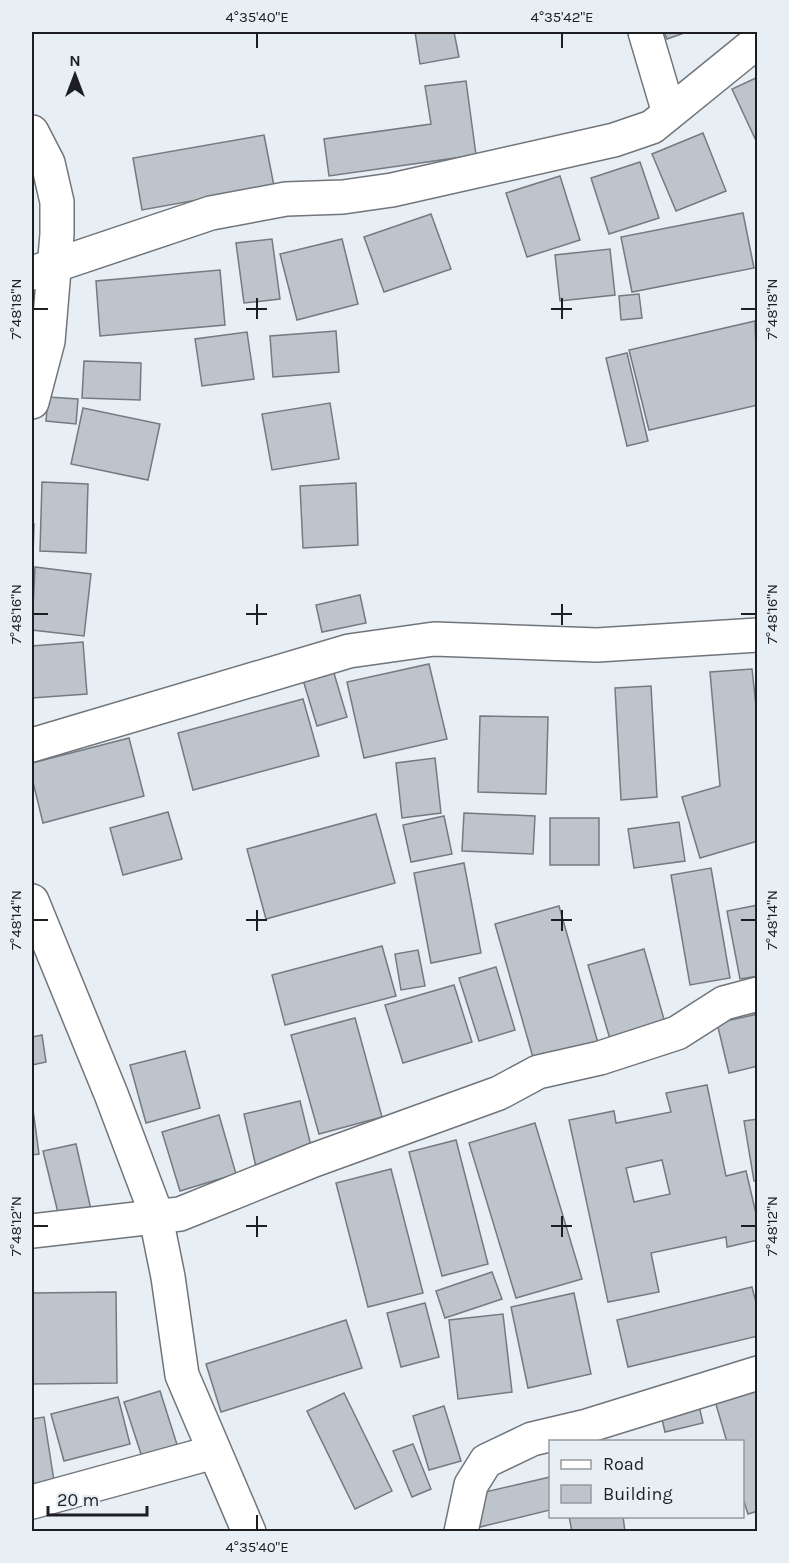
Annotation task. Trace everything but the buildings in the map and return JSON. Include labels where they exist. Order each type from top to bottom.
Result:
[{"type":"street","points":[[645,32],[669,113]]},
{"type":"street","points":[[43,268],[211,213],[286,199],[343,197],[392,190],[614,140],[652,127],[758,41]]},
{"type":"street","points":[[32,132],[48,163],[57,202],[57,234],[43,268],[48,340],[32,402]]},
{"type":"street","points":[[32,745],[349,651],[434,639],[597,645],[758,635]]},
{"type":"street","points":[[32,901],[111,1094],[154,1208],[168,1277],[182,1375],[249,1532]]},
{"type":"street","points":[[32,1231],[155,1219],[180,1214],[314,1160],[499,1093],[538,1072],[600,1058],[677,1033],[724,1003],[758,993]]},
{"type":"street","points":[[461,1532],[471,1485],[486,1461],[532,1439],[587,1426],[758,1373]]},
{"type":"street","points":[[32,1502],[214,1452]]}]
